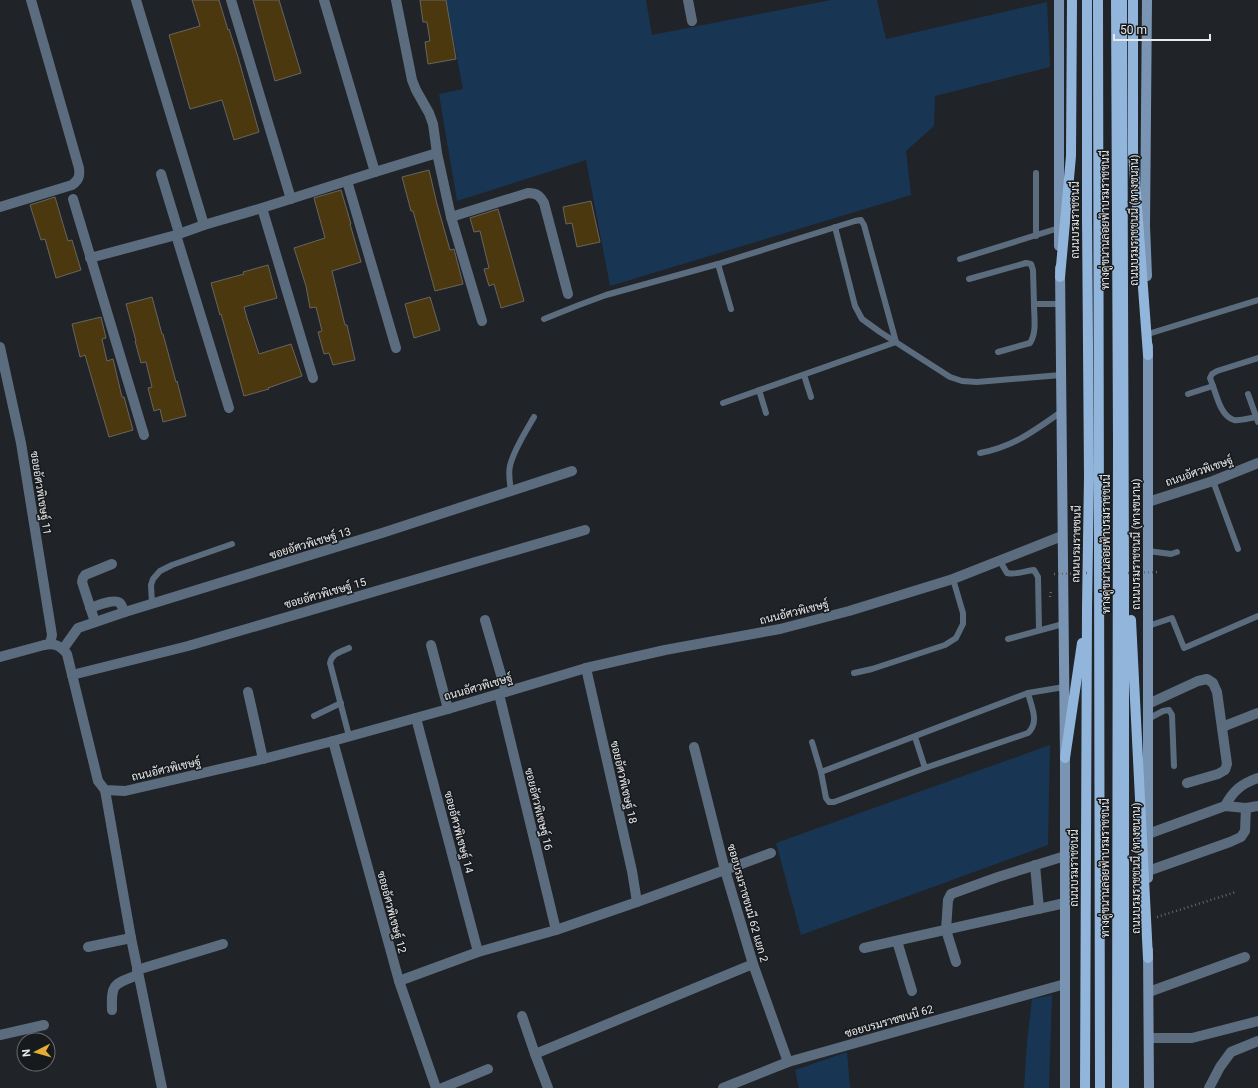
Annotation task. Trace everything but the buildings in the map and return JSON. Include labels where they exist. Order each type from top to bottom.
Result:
[{"type":"main road","points":[[1059,0],[1059,228],[1065,856],[1065,1088]]},
{"type":"main road","points":[[1060,277],[1071,156],[1072,0]]},
{"type":"main road","name":"ถนนบรมราชชนนี","points":[[1085,1088],[1089,476],[1087,0]]},
{"type":"main road","name":"ทางคู่ขนานลอยฟ้าบรมราชชนนี","points":[[1098,0],[1100,1088]]},
{"type":"main road","name":"ทางคู่ขนานลอยฟ้าบรมราชชนนี","points":[[1116,0],[1118,441],[1117,1088]]},
{"type":"main road","points":[[1122,0],[1124,1088]]},
{"type":"main road","points":[[1133,0],[1133,154],[1148,355]]},
{"type":"main road","name":"ถนนบรมราชชนนี (ทางขนาน)","points":[[1147,0],[1145,226],[1148,334],[1149,1088]]},
{"type":"main road","points":[[1124,575],[1129,581],[1148,958]]},
{"type":"main road","points":[[1064,758],[1087,608]]},
{"type":"street","points":[[0,207],[72,185],[76,182],[80,174],[31,0]]},
{"type":"street","points":[[136,0],[204,225]]},
{"type":"street","points":[[231,0],[291,199]]},
{"type":"street","points":[[324,0],[375,172]]},
{"type":"street","points":[[396,0],[412,80],[433,124],[437,153],[451,217],[482,321]]},
{"type":"street","points":[[688,0],[692,21]]},
{"type":"street","points":[[90,258],[178,234],[437,153]]},
{"type":"street","points":[[161,174],[229,408]]},
{"type":"street","points":[[347,181],[396,348]]},
{"type":"street","points":[[451,217],[528,193],[536,193],[541,197],[544,204],[568,294]]},
{"type":"street","points":[[73,199],[144,435]]},
{"type":"street","points":[[262,208],[313,378]]},
{"type":"street","name":"ซอยอัศวพิเชษฐ์ 11","points":[[0,347],[21,443],[52,635],[50,644]]},
{"type":"street","name":"ถนนอัศวพิเชษฐ์","points":[[1148,502],[1213,481],[1258,463]]},
{"type":"street","name":"ซอยอัศวพิเชษฐ์ 13","points":[[63,649],[78,628],[95,622],[351,543],[572,471]]},
{"type":"street","name":"ซอยอัศวพิเชษฐ์ 15","points":[[72,675],[188,646],[585,530]]},
{"type":"street","name":"ถนนอัศวพิเชษฐ์","points":[[105,790],[125,791],[263,759],[448,709],[586,668],[665,650],[780,629],[856,609],[953,579],[1062,536]]},
{"type":"street","points":[[95,622],[82,582],[83,578],[85,575],[112,564]]},
{"type":"street","points":[[90,608],[110,602],[116,602],[120,603],[125,612]]},
{"type":"street","name":"ซอยอัศวพิเชษฐ์ 16","points":[[485,620],[503,693],[556,930]]},
{"type":"street","points":[[0,658],[50,644],[59,646],[67,654],[98,781],[105,790],[131,938],[162,1088]]},
{"type":"street","points":[[431,646],[448,709]]},
{"type":"street","name":"ซอยอัศวพิเชษฐ์ 18","points":[[586,668],[632,871],[637,902]]},
{"type":"street","points":[[1148,704],[1198,681],[1207,679],[1213,683],[1217,692],[1227,764],[1225,770],[1218,774],[1187,783]]},
{"type":"street","points":[[248,692],[263,759]]},
{"type":"street","points":[[1222,727],[1258,713]]},
{"type":"street","name":"ซอยอัศวพิเชษฐ์ 14","points":[[416,718],[478,952]]},
{"type":"street","name":"ซอยอัศวพิเชษฐ์ 12","points":[[332,741],[399,981],[436,1088]]},
{"type":"street","name":"ซอยบรมราชชนนี 62 แยก 2","points":[[694,747],[725,870],[753,964],[788,1062]]},
{"type":"street","points":[[1225,806],[1230,796],[1240,786],[1258,778]]},
{"type":"street","points":[[1148,834],[1225,806],[1246,808],[1258,806]]},
{"type":"street","points":[[1148,871],[1242,837],[1245,832],[1246,808]]},
{"type":"street","points":[[399,981],[478,952],[556,930],[771,853]]},
{"type":"street","points":[[956,962],[946,930],[948,900],[950,894],[1065,856]]},
{"type":"street","points":[[1035,865],[1039,909]]},
{"type":"street","points":[[864,948],[1065,903]]},
{"type":"street","points":[[88,947],[131,938]]},
{"type":"street","points":[[897,941],[912,991]]},
{"type":"street","points":[[112,1010],[112,994],[118,983],[138,972],[224,944]]},
{"type":"street","points":[[1149,992],[1245,957]]},
{"type":"street","points":[[535,1054],[753,964]]},
{"type":"street","name":"ซอยบรมราชชนนี 62","points":[[723,1088],[788,1062],[1065,984]]},
{"type":"street","points":[[522,1016],[548,1088]]},
{"type":"street","points":[[1149,1038],[1192,1038],[1258,1021]]},
{"type":"street","points":[[0,1035],[44,1025]]},
{"type":"street","points":[[1209,1088],[1220,1067],[1231,1052],[1258,1041]]},
{"type":"street","points":[[442,1088],[488,1069]]},
{"type":"lane","points":[[1036,173],[1036,236]]},
{"type":"lane","points":[[544,320],[606,295],[718,264],[861,220],[864,225],[896,342]]},
{"type":"lane","points":[[835,227],[855,306],[862,319],[896,342],[950,377],[962,381],[977,382],[1061,375]]},
{"type":"lane","points":[[960,259],[1059,228]]},
{"type":"lane","points":[[969,279],[1026,263],[1031,264],[1033,270],[1034,304],[1033,339],[1030,343],[998,352]]},
{"type":"lane","points":[[718,264],[731,308]]},
{"type":"lane","points":[[1148,334],[1258,300]]},
{"type":"lane","points":[[1034,304],[1060,304]]},
{"type":"lane","points":[[723,403],[896,342]]},
{"type":"lane","points":[[1248,394],[1257,420],[1235,420],[1226,415],[1221,407],[1210,378],[1212,374],[1217,371],[1258,358]]},
{"type":"lane","points":[[804,374],[811,397]]},
{"type":"lane","points":[[1188,394],[1214,386]]},
{"type":"lane","points":[[759,390],[766,413]]},
{"type":"lane","points":[[980,453],[1008,445],[1028,435],[1061,412]]},
{"type":"lane","points":[[511,491],[509,475],[510,465],[514,453],[534,417]]},
{"type":"lane","points":[[1213,481],[1238,549]]},
{"type":"lane","points":[[152,604],[151,585],[153,579],[160,571],[172,565],[232,544]]},
{"type":"lane","points":[[1148,551],[1171,554],[1177,552]]},
{"type":"lane","points":[[1000,561],[1007,573],[1012,574],[1034,570],[1038,577],[1039,630]]},
{"type":"lane","points":[[854,673],[872,669],[945,645],[956,638],[963,624],[963,614],[953,579]]},
{"type":"lane","points":[[1148,626],[1172,618],[1184,648],[1258,616]]},
{"type":"lane","points":[[1008,639],[1063,624]]},
{"type":"lane","points":[[349,648],[334,655],[331,658],[330,663],[349,736]]},
{"type":"lane","points":[[821,772],[1028,693],[1064,687]]},
{"type":"lane","points":[[812,742],[821,772],[826,798],[829,802],[834,802],[925,768],[1028,733],[1032,729],[1035,720],[1028,693]]},
{"type":"lane","points":[[314,716],[341,703]]},
{"type":"lane","points":[[1148,719],[1162,711],[1169,710],[1172,715],[1174,766]]},
{"type":"lane","points":[[915,737],[925,768]]},
{"type":"path","points":[[1148,919],[1236,892]]},
{"type":"shaded area","points":[[446,0],[646,0],[652,35],[831,0],[877,0],[886,39],[1047,2],[1050,67],[935,96],[934,126],[906,151],[911,195],[610,286],[586,160],[457,201],[439,94],[463,89]]},
{"type":"shaded area","points":[[1050,745],[1048,845],[801,935],[776,843]]},
{"type":"shaded area","points":[[1052,995],[1049,1088],[1024,1088],[1032,999]]},
{"type":"shaded area","points":[[847,1052],[850,1088],[799,1088],[795,1070]]}]
